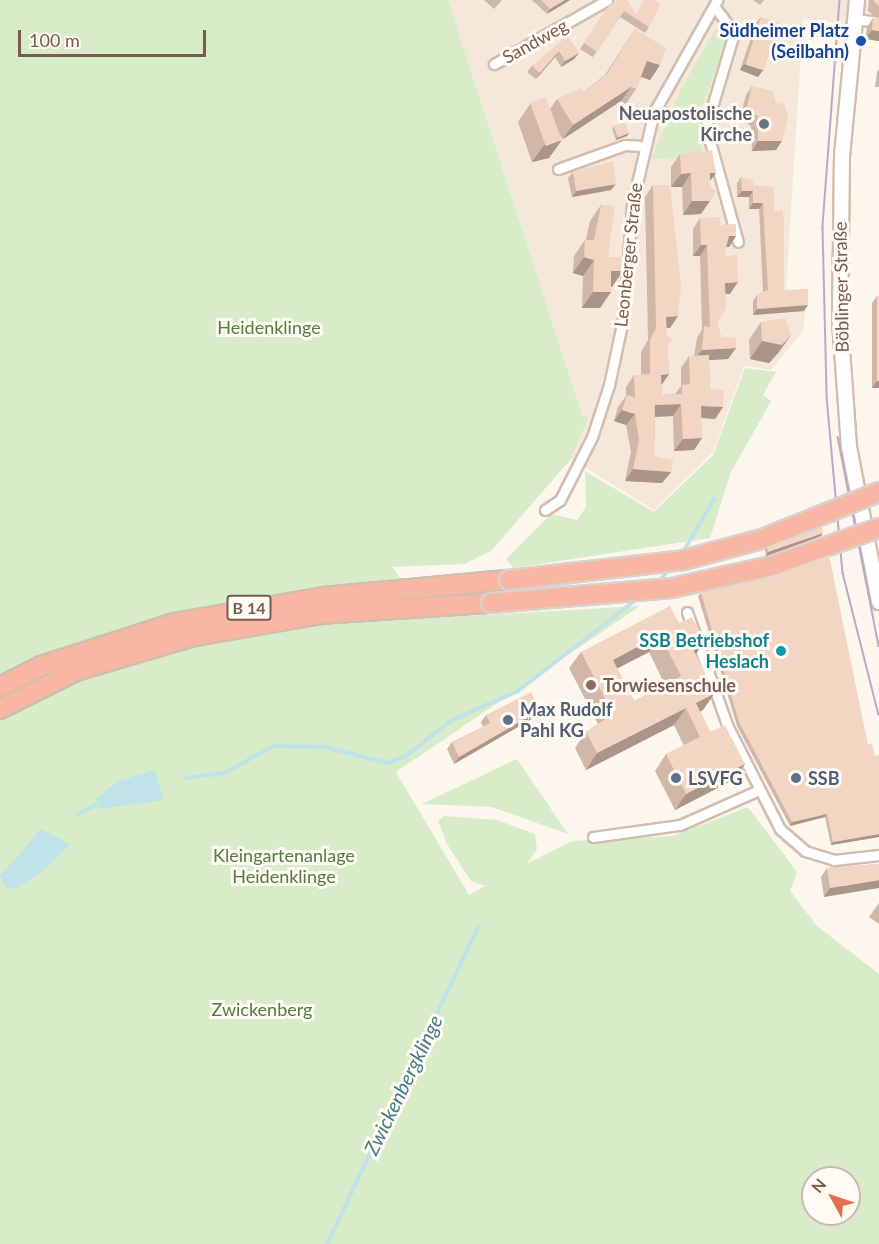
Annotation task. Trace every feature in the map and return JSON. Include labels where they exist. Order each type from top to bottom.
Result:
[{"type":"highway","name":"B 14","points":[[0,687],[41,666],[174,622],[324,597],[509,580],[684,560],[772,535],[879,492]]},
{"type":"highway","name":"B 14","points":[[0,709],[76,671],[190,638],[320,614],[613,596],[702,583],[771,566],[879,528]]},
{"type":"street","name":"Sandweg","points":[[494,64],[607,0]]},
{"type":"street","name":"Böblinger Straße","points":[[857,0],[838,271],[849,447],[879,602]]},
{"type":"street","points":[[716,3],[734,33],[706,127],[738,242]]},
{"type":"street","name":"Leonberger Straße","points":[[545,510],[560,500],[592,437],[609,385],[643,146],[670,78],[716,3]]},
{"type":"street","points":[[855,19],[879,22]]},
{"type":"street","points":[[558,169],[625,145],[643,146]]},
{"type":"street","points":[[687,612],[712,687],[759,790],[780,829],[805,851],[834,860],[879,855]]},
{"type":"street","points":[[594,837],[680,825],[759,790]]},
{"type":"shaded area","points":[[448,0],[879,0],[879,28],[803,19],[786,290],[807,293],[803,331],[771,370],[744,366],[713,452],[654,510],[571,459],[589,417],[582,415]]},
{"type":"green space","points":[[0,0],[448,0],[582,415],[589,417],[571,459],[491,551],[464,564],[392,567],[429,618],[640,606],[396,772],[469,895],[485,886],[471,881],[447,844],[438,821],[444,816],[497,820],[535,834],[537,849],[527,864],[572,841],[672,836],[748,807],[797,872],[790,891],[817,926],[879,974],[879,1244],[0,1244]]},
{"type":"green space","points":[[717,26],[726,41],[698,121],[702,157],[651,159],[681,89]]},
{"type":"green space","points":[[745,368],[776,372],[763,395],[771,401],[731,472],[710,538],[513,568],[506,559],[551,514],[577,520],[586,507],[585,471],[654,512],[713,455]]},
{"type":"green space","points":[[517,759],[568,834],[492,807],[422,804]]},
{"type":"water","points":[[155,770],[163,800],[100,809],[96,799],[118,781]]},
{"type":"water","points":[[41,829],[70,844],[44,870],[17,888],[6,889],[0,876]]},
{"type":"building","points":[[541,0],[565,0],[550,9]]},
{"type":"building","points":[[618,0],[627,0],[636,14],[644,0],[655,0],[660,5],[649,27],[624,11],[597,52],[584,43],[608,7]]},
{"type":"building","points":[[761,17],[779,23],[764,70],[746,65]]},
{"type":"building","points":[[879,17],[879,31],[872,30],[873,18]]},
{"type":"building","points":[[635,29],[666,48],[660,65],[647,61],[636,89],[631,87],[573,125],[557,99],[581,88],[583,92],[607,74]]},
{"type":"building","points":[[573,31],[569,39],[579,53],[565,61],[559,51],[540,73],[532,66]]},
{"type":"building","name":"Neuapostolische Kirche","points":[[752,86],[773,91],[776,104],[784,103],[788,118],[782,141],[758,141],[758,116],[746,110]]},
{"type":"building","points":[[546,97],[562,140],[546,146],[530,103]]},
{"type":"building","points":[[625,122],[629,133],[618,137],[614,126]]},
{"type":"building","points":[[712,150],[716,173],[710,173],[710,187],[716,191],[710,201],[692,201],[691,173],[681,174],[680,154]]},
{"type":"building","points":[[613,161],[616,184],[576,191],[573,172]]},
{"type":"building","points":[[741,177],[753,180],[753,185],[774,187],[774,211],[782,210],[784,221],[784,290],[808,289],[808,305],[757,309],[757,295],[768,290],[763,203],[753,203],[753,191],[742,191]]},
{"type":"building","points":[[653,185],[670,185],[681,286],[678,316],[666,317],[667,336],[673,339],[667,344],[669,374],[661,375],[662,395],[682,394],[682,385],[690,384],[689,356],[709,355],[710,389],[724,390],[723,407],[701,406],[702,438],[683,439],[681,404],[655,405],[654,456],[673,460],[671,472],[633,469],[639,440],[635,414],[622,410],[627,395],[635,398],[634,375],[650,374],[650,340],[656,328]]},
{"type":"building","points":[[601,205],[615,206],[608,257],[623,257],[623,271],[611,271],[611,292],[593,292],[594,260],[584,257],[585,240],[594,240]]},
{"type":"building","points":[[720,217],[720,225],[736,224],[736,236],[729,236],[724,256],[737,255],[738,282],[725,283],[726,308],[717,323],[721,337],[736,338],[736,348],[702,350],[704,326],[710,327],[707,245],[701,245],[700,218]]},
{"type":"building","points":[[877,296],[879,296],[879,381],[877,381]]},
{"type":"building","points":[[785,318],[791,335],[782,345],[762,341],[761,322]]},
{"type":"building","points":[[822,527],[823,533],[768,552],[767,547]]},
{"type":"building","name":"SSB Betriebshof Heslach","points":[[829,555],[868,745],[872,743],[875,756],[879,755],[879,834],[833,842],[827,814],[792,822],[739,722],[701,593],[774,576]]},
{"type":"building","points":[[670,606],[679,623],[692,617],[705,641],[692,647],[715,693],[696,703],[710,732],[725,725],[745,764],[686,794],[666,754],[700,737],[686,708],[597,753],[586,732],[613,714],[581,652]],"holes":[[[660,635],[681,676],[634,701],[613,660]]]},
{"type":"building","points":[[531,692],[540,710],[459,757],[452,742],[490,723],[486,715]]},
{"type":"building","points":[[879,864],[879,880],[830,888],[827,868]]},
{"type":"waterway","name":"Heidenklinge","points":[[682,554],[714,499]]},
{"type":"waterway","name":"Heidenklinge","points":[[658,582],[671,567]]},
{"type":"waterway","name":"Heidenklinge","points":[[185,778],[225,773],[273,746],[325,747],[387,763],[406,756],[452,720],[518,691],[638,598]]},
{"type":"waterway","name":"Heidenklinge","points":[[77,814],[101,803]]},
{"type":"waterway","name":"Zwickenbergklinge","points":[[327,1244],[479,926]]},
{"type":"tram line","points":[[840,0],[823,228],[827,397],[843,573],[879,715]]},
{"type":"tram line","points":[[838,437],[879,646]]},
{"type":"place","name":"Südheimer Platz (Seilbahn)","points":[[861,41]]},
{"type":"place","name":"Neuapostolische Kirche","points":[[764,124]]},
{"type":"place","name":"SSB Betriebshof Heslach","points":[[781,651]]},
{"type":"place","name":"Torwiesenschule","points":[[591,685]]},
{"type":"place","name":"Max Rudolf Pahl KG","points":[[508,720]]},
{"type":"place","name":"LSVFG","points":[[676,778]]},
{"type":"place","name":"SSB","points":[[796,778]]},
{"type":"park label","name":"Kleingartenanlage Heidenklinge","points":[[284,866]]},
{"type":"park label","name":"Zwickenberg","points":[[262,1009]]}]
